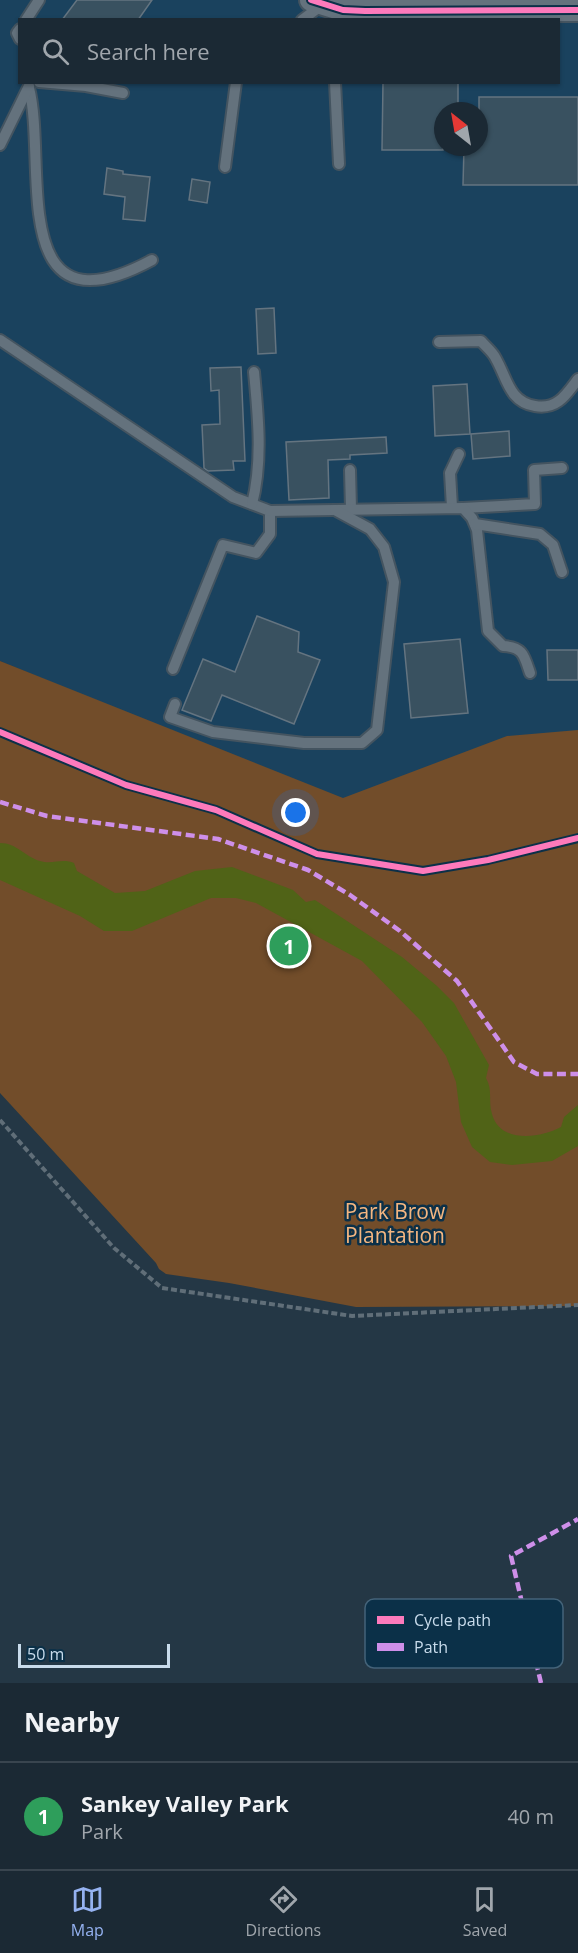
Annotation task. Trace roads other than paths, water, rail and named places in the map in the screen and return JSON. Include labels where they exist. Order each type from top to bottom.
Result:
[{"type":"street","points":[[318,8],[343,10],[401,5],[578,10]]},
{"type":"lane","points":[[27,18],[39,0]]},
{"type":"lane","points":[[305,18],[318,8]]},
{"type":"lane","points":[[32,84],[86,86],[123,93]]},
{"type":"lane","points":[[0,145],[32,84]]},
{"type":"lane","points":[[32,84],[36,202],[41,233],[52,258],[65,273],[86,280],[126,274],[152,260]]},
{"type":"lane","points":[[225,167],[236,84]]},
{"type":"lane","points":[[335,84],[339,164]]},
{"type":"lane","points":[[0,340],[234,497],[270,510],[351,510],[535,504],[534,470],[562,468]]},
{"type":"lane","points":[[439,342],[481,341],[496,357],[506,382],[516,398],[530,406],[544,408],[555,405],[578,379]]},
{"type":"lane","points":[[252,504],[256,488],[259,428],[254,372]]},
{"type":"lane","points":[[459,454],[450,473],[458,507],[475,524],[540,534],[553,545],[562,572]]},
{"type":"lane","points":[[350,470],[351,510]]},
{"type":"lane","points":[[173,669],[223,544],[256,553],[270,534],[270,510]]},
{"type":"lane","points":[[175,704],[170,717],[213,732],[304,742],[362,744],[377,730],[394,582],[384,547],[370,529],[335,510]]},
{"type":"lane","points":[[475,524],[488,631],[503,646],[516,646],[522,650],[530,673]]},
{"type":"place","name":"Sankey Valley Park","points":[[289,946]]},
{"type":"park label","name":"Park Brow Plantation","points":[[395,1223]]}]
